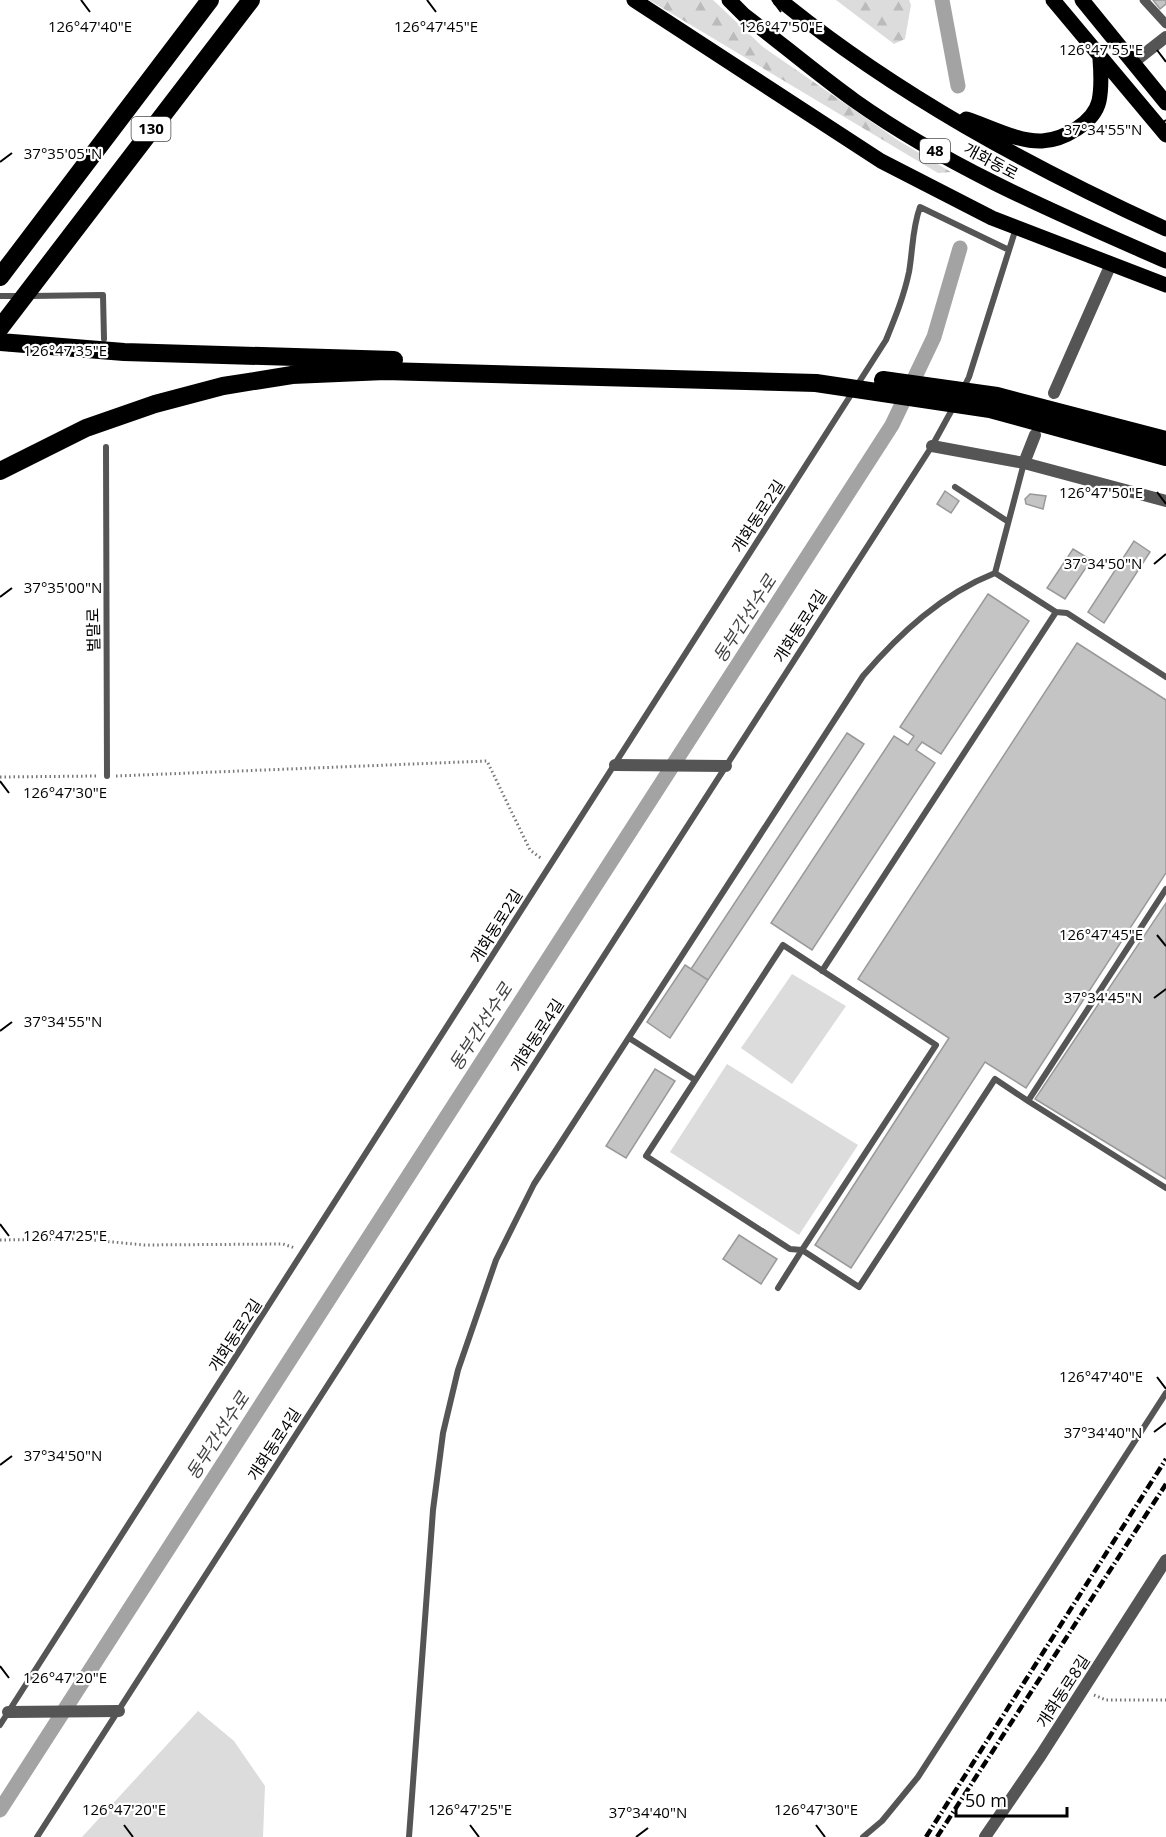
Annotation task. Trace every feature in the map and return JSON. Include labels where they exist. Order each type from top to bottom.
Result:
[{"type":"highway","name":"130","points":[[0,278],[210,0]]},
{"type":"highway","name":"130","points":[[0,328],[250,0]]},
{"type":"highway","points":[[0,342],[124,352],[818,378],[993,402],[1166,440]]},
{"type":"highway","points":[[0,471],[86,428],[155,404],[223,386],[292,375],[385,371],[818,378]]},
{"type":"highway","points":[[993,402],[1166,457]]},
{"type":"main road","points":[[634,0],[880,161],[992,218],[1166,285]]},
{"type":"main road","name":"개화동로","points":[[729,0],[744,15],[856,102],[943,156],[1028,202],[1166,261]]},
{"type":"main road","name":"개화동로","points":[[780,0],[836,45],[928,105],[1060,180],[1166,229]]},
{"type":"main road","points":[[1053,0],[1100,59],[1166,135]]},
{"type":"main road","points":[[1082,0],[1166,103]]},
{"type":"main road","points":[[928,105],[1019,137],[1041,141],[1061,136],[1079,128],[1099,102],[1100,59]]},
{"type":"street","points":[[1144,0],[1166,24]]},
{"type":"street","points":[[1134,63],[1166,37]]},
{"type":"street","points":[[1054,393],[1111,264]]},
{"type":"street","points":[[1024,464],[1035,435]]},
{"type":"street","points":[[932,446],[1024,464],[1166,501]]},
{"type":"street","points":[[615,765],[726,766]]},
{"type":"street","name":"개화동로8길","points":[[984,1837],[1083,1691],[1166,1560]]},
{"type":"street","points":[[13,1712],[119,1711]]},
{"type":"lane","name":"개화동로2길","points":[[0,1725],[13,1712],[886,340],[901,303],[909,271],[913,225],[920,207],[1009,250]]},
{"type":"lane","name":"개화동로4길","points":[[38,1837],[932,446],[969,377],[1016,227]]},
{"type":"lane","points":[[0,296],[103,295],[104,339]]},
{"type":"lane","name":"벌말로","points":[[106,447],[107,776]]},
{"type":"lane","points":[[995,573],[1024,464]]},
{"type":"lane","points":[[955,487],[1007,521]]},
{"type":"lane","points":[[995,573],[1056,612],[1067,613],[1166,677]]},
{"type":"lane","points":[[409,1837],[436,1471],[458,1370],[496,1260],[534,1184],[863,676],[901,635],[954,592],[995,573]]},
{"type":"lane","points":[[822,971],[1056,612]]},
{"type":"lane","points":[[1028,1101],[1166,890]]},
{"type":"lane","points":[[778,1288],[802,1250],[936,1045],[783,945],[646,1156],[790,1249],[802,1250],[859,1287],[994,1079],[1166,1188]]},
{"type":"lane","points":[[629,1038],[695,1080]]},
{"type":"lane","points":[[863,1837],[888,1815],[918,1778],[1166,1393]]},
{"type":"path","points":[[0,777],[107,776],[487,761],[530,850],[550,866]]},
{"type":"path","points":[[0,1240],[82,1239],[144,1245],[283,1244],[305,1252]]},
{"type":"path","points":[[1083,1691],[1106,1700],[1166,1700]]},
{"type":"green space","points":[[649,0],[713,0],[763,47],[899,141],[951,172],[938,173]]},
{"type":"green space","points":[[836,0],[909,0],[911,5],[905,39],[894,44]]},
{"type":"green space","points":[[792,974],[846,1006],[792,1084],[741,1048]]},
{"type":"green space","points":[[727,1064],[858,1145],[799,1235],[670,1152]]},
{"type":"green space","points":[[198,1711],[234,1741],[265,1786],[263,1837],[82,1837]]},
{"type":"building","points":[[1153,0],[1166,0],[1166,4],[1160,9]]},
{"type":"building","points":[[945,491],[959,501],[951,513],[937,504]]},
{"type":"building","points":[[1030,494],[1046,496],[1043,509],[1026,504],[1025,499]]},
{"type":"building","points":[[1134,541],[1150,552],[1104,623],[1088,612]]},
{"type":"building","points":[[1073,549],[1091,560],[1065,599],[1047,588]]},
{"type":"building","points":[[988,594],[1029,621],[941,754],[922,742],[916,750],[935,763],[812,950],[771,923],[894,736],[908,745],[914,736],[900,727]]},
{"type":"building","points":[[1077,643],[1166,700],[1166,873],[1026,1088],[985,1062],[851,1268],[815,1245],[949,1038],[858,979]]},
{"type":"building","points":[[847,733],[864,744],[708,980],[691,969]]},
{"type":"building","points":[[1166,903],[1166,1179],[1035,1099]]},
{"type":"building","points":[[685,965],[708,980],[670,1038],[647,1022]]},
{"type":"building","points":[[655,1069],[675,1081],[626,1158],[606,1146]]},
{"type":"building","points":[[739,1235],[777,1259],[761,1284],[723,1259]]},
{"type":"waterway","name":"동부간선수로","points":[[942,0],[958,86]]},
{"type":"waterway","name":"동부간선수로","points":[[0,1810],[892,425],[934,337],[960,248]]},
{"type":"railway","points":[[926,1837],[1166,1459]]},
{"type":"railway","points":[[937,1837],[1166,1484]]}]
